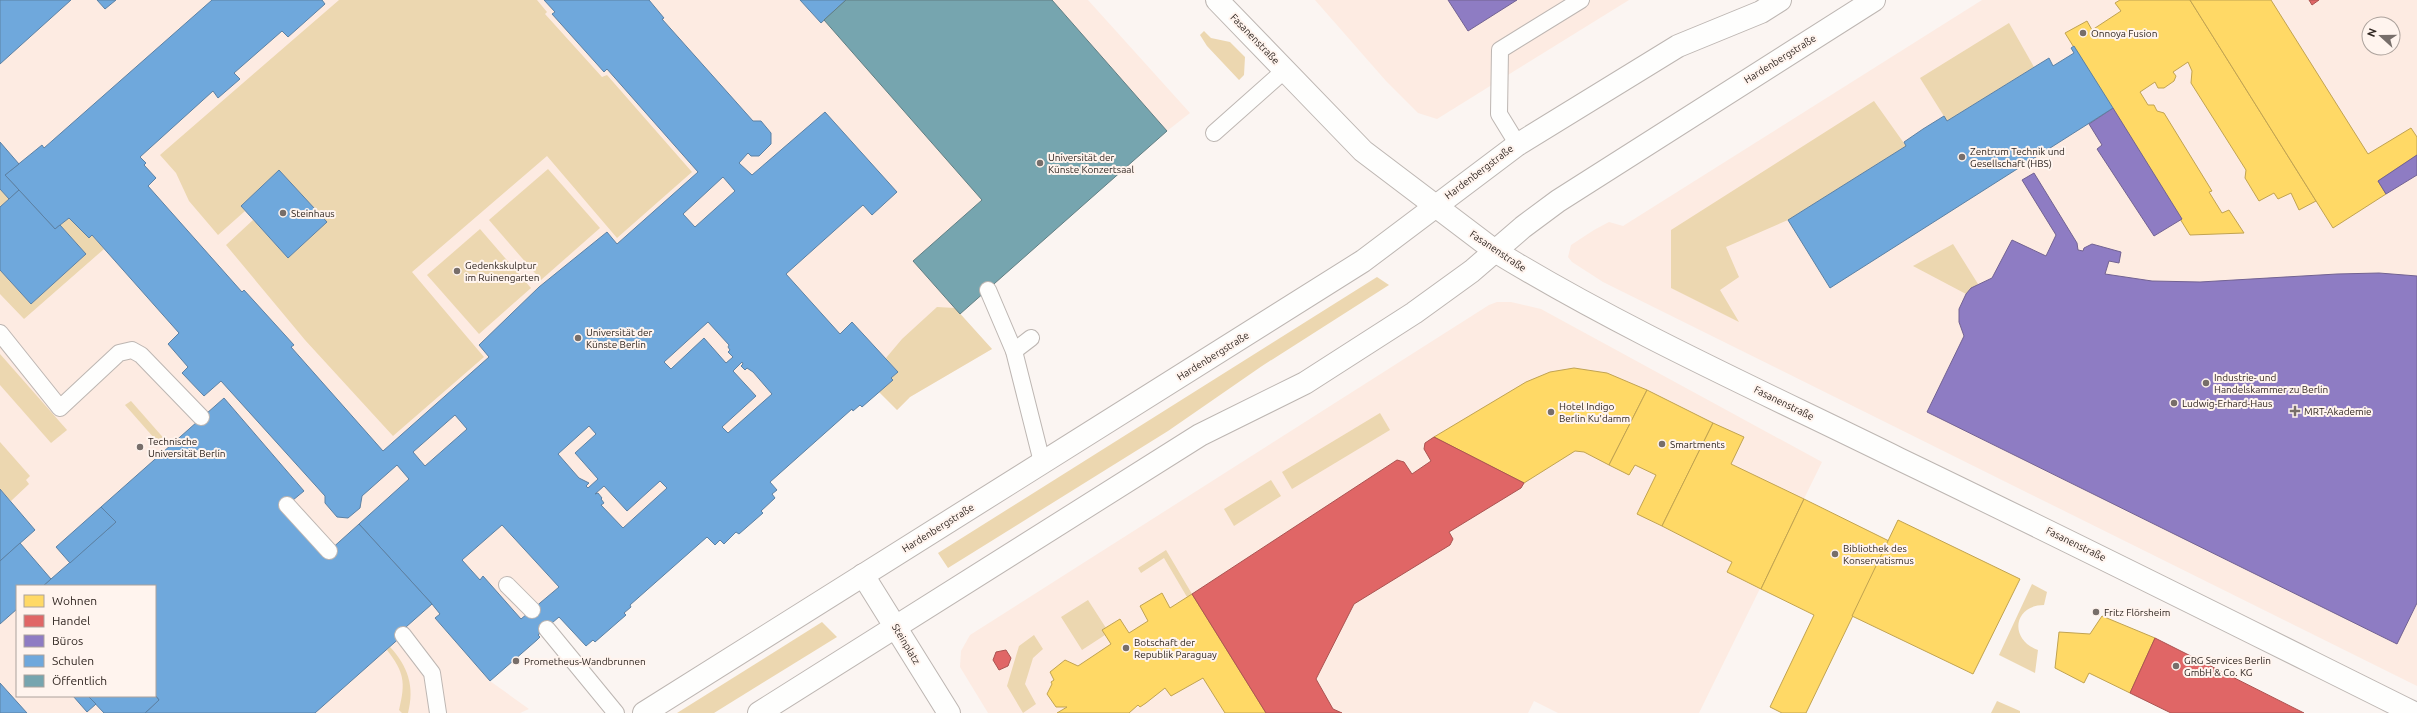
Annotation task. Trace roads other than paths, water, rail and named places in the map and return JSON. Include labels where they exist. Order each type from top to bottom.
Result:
[{"type":"main road","name":"Fasanenstraße","points":[[1217,0],[1363,151],[1495,251],[1565,293],[1736,380],[2043,528],[2414,713]]},
{"type":"main road","name":"Hardenbergstraße","points":[[644,713],[1363,262],[1434,206],[1518,144],[1678,46],[1761,12],[1780,0]]},
{"type":"main road","name":"Hardenbergstraße","points":[[759,713],[1200,435],[1305,383],[1435,299],[1564,197],[1874,0]]},
{"type":"main road","name":"Steinplatz","points":[[863,575],[949,713]]},
{"type":"lane","points":[[1518,144],[1499,114],[1500,50],[1581,0]]},
{"type":"lane","points":[[1214,133],[1285,70]]},
{"type":"lane","points":[[988,290],[1014,351],[1042,462]]},
{"type":"lane","points":[[0,333],[60,408],[118,353],[132,350],[141,355],[201,417]]},
{"type":"lane","points":[[1014,351],[1031,338]]},
{"type":"lane","points":[[287,505],[329,551]]},
{"type":"lane","points":[[506,585],[532,610]]},
{"type":"lane","points":[[547,629],[616,713]]},
{"type":"lane","points":[[403,635],[432,673],[438,713]]},
{"type":"place","name":"Onnoya Fusion","points":[[2083,33]]},
{"type":"place","name":"Zentrum Technik und Gesellschaft (HBS)","points":[[1962,157]]},
{"type":"place","name":"Universität der Künste Konzertsaal","points":[[1040,163]]},
{"type":"place","name":"Steinhaus","points":[[283,213]]},
{"type":"place","name":"Gedenkskulptur im Ruinengarten","points":[[457,271]]},
{"type":"place","name":"Universität der Künste Berlin","points":[[578,338]]},
{"type":"place","name":"Industrie- und Handelskammer zu Berlin","points":[[2206,383]]},
{"type":"place","name":"Ludwig-Erhard-Haus","points":[[2174,403]]},
{"type":"place","name":"MRT-Akademie","points":[[2295,411]]},
{"type":"place","name":"Hotel Indigo Berlin Ku'damm","points":[[1551,412]]},
{"type":"place","name":"Smartments","points":[[1662,444]]},
{"type":"place","name":"Technische Universität Berlin","points":[[140,447]]},
{"type":"place","name":"Bibliothek des Konservatismus","points":[[1835,554]]},
{"type":"place","name":"Fritz Flörsheim","points":[[2096,612]]},
{"type":"place","name":"Botschaft der Republik Paraguay","points":[[1126,648]]},
{"type":"place","name":"Prometheus-Wandbrunnen","points":[[516,661]]},
{"type":"place","name":"GRG Services Berlin GmbH & Co. KG","points":[[2176,666]]}]
